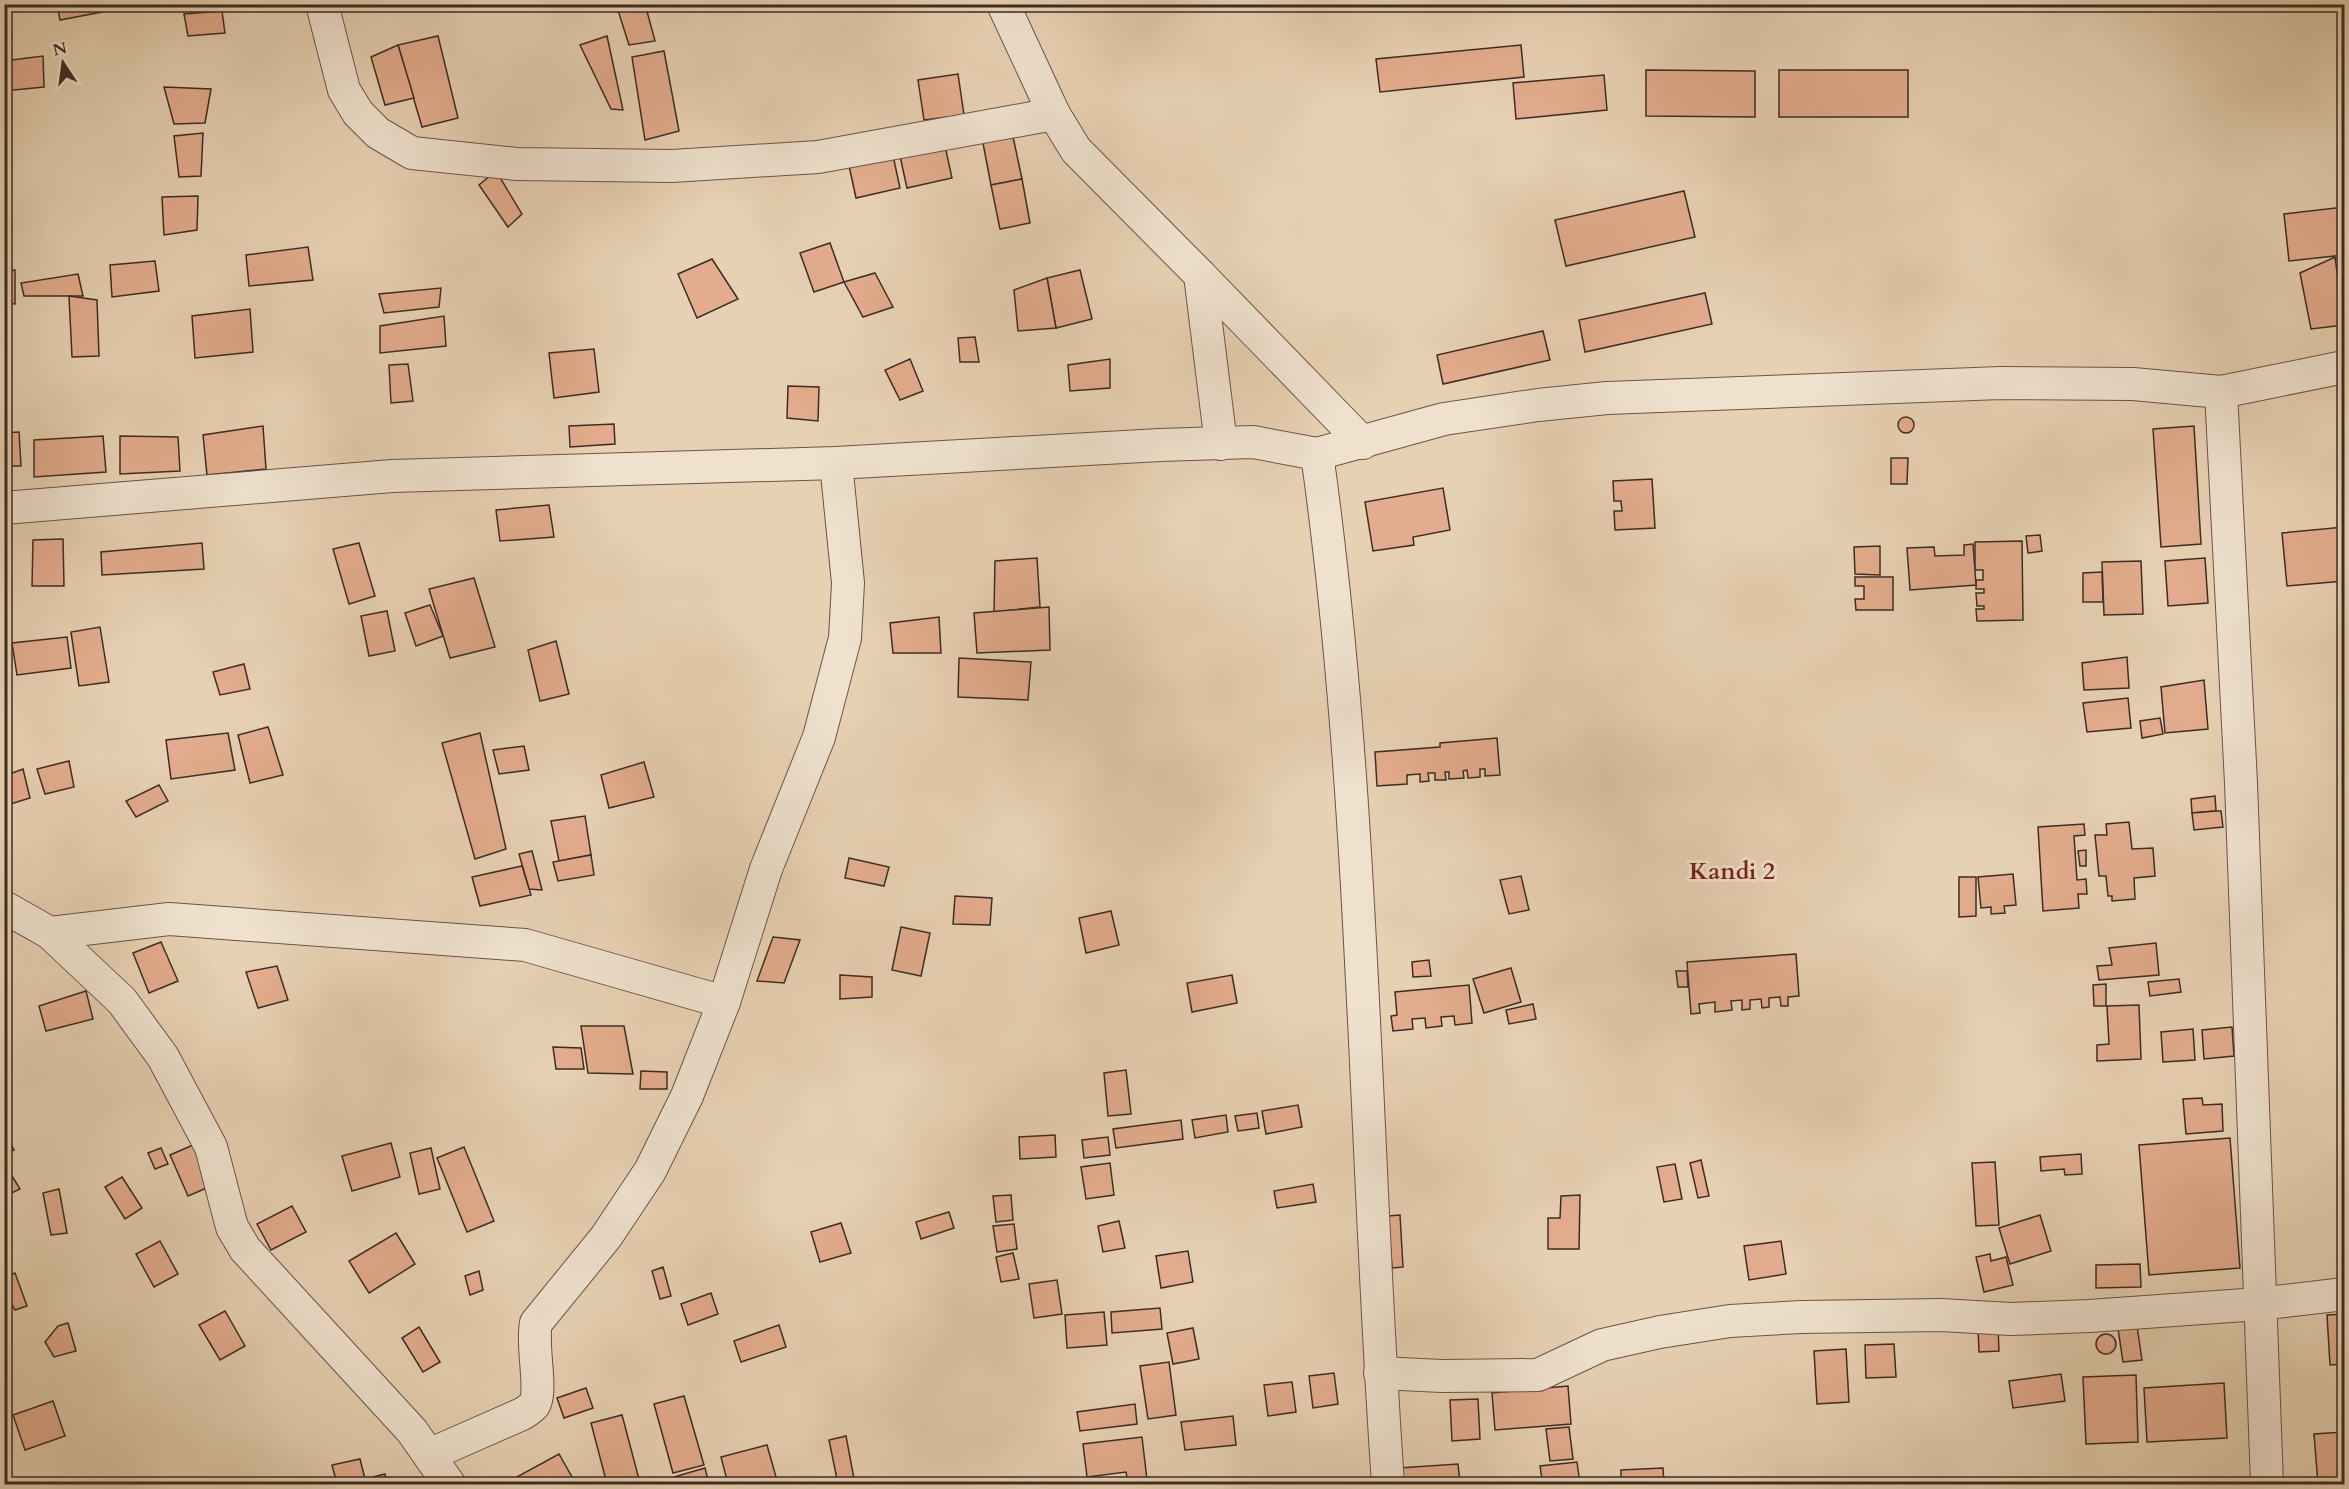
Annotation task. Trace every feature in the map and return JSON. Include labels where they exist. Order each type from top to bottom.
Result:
[{"type":"street","points":[[322,4],[344,90],[358,113],[378,133],[412,153],[540,165],[672,166],[807,158],[1054,114]]},
{"type":"street","points":[[1003,4],[1054,114],[1076,150],[1363,443]]},
{"type":"street","points":[[1200,275],[1221,444]]},
{"type":"street","points":[[4,508],[392,476],[836,463],[1253,442],[1317,454],[1444,419],[1607,398],[2001,383],[2133,384],[2221,392],[2344,367]]},
{"type":"street","points":[[2221,392],[2241,783],[2267,1485]]},
{"type":"street","points":[[1317,454],[1326,519],[1344,722],[1368,1100],[1380,1373],[1388,1485]]},
{"type":"street","points":[[429,1455],[522,1414],[534,1404],[538,1390],[532,1337],[536,1323],[606,1237],[650,1171],[687,1096],[724,1002],[766,868],[819,737],[845,638],[848,583],[836,463]]},
{"type":"street","points":[[4,908],[50,933],[122,1001],[163,1056],[211,1147],[232,1227],[245,1249],[388,1405],[429,1455],[449,1485]]},
{"type":"street","points":[[50,933],[169,920],[525,945],[724,1002]]},
{"type":"street","points":[[1380,1373],[1442,1376],[1538,1375],[1602,1346],[1659,1332],[1730,1321],[1906,1316],[2011,1319],[2259,1304],[2344,1294]]},
{"type":"building","points":[[57,4],[139,4],[139,5],[60,20]]},
{"type":"building","points":[[616,4],[645,4],[655,41],[629,45]]},
{"type":"building","points":[[222,11],[225,33],[188,36],[184,14]]},
{"type":"building","points":[[438,36],[458,118],[422,127],[398,45]]},
{"type":"building","points":[[607,36],[623,110],[611,109],[580,45]]},
{"type":"building","points":[[398,45],[414,98],[385,105],[371,57]]},
{"type":"building","points":[[1521,45],[1524,77],[1380,92],[1376,59]]},
{"type":"building","points":[[664,51],[679,131],[645,140],[632,57]]},
{"type":"building","points":[[43,56],[44,87],[4,91],[4,61]]},
{"type":"building","points":[[1646,70],[1755,71],[1755,117],[1646,116]]},
{"type":"building","points":[[1779,70],[1908,70],[1908,117],[1779,117]]},
{"type":"building","points":[[958,74],[964,115],[924,120],[918,80]]},
{"type":"building","points":[[1604,75],[1607,110],[1516,119],[1513,83]]},
{"type":"building","points":[[164,87],[211,89],[205,123],[174,124]]},
{"type":"building","points":[[1012,132],[1022,179],[991,185],[982,138]]},
{"type":"building","points":[[203,133],[201,176],[179,177],[174,136]]},
{"type":"building","points":[[945,146],[952,178],[907,188],[900,156]]},
{"type":"building","points":[[892,151],[900,188],[856,198],[848,161]]},
{"type":"building","points":[[496,171],[522,214],[508,227],[479,185]]},
{"type":"building","points":[[1022,179],[1030,223],[1000,229],[991,185]]},
{"type":"building","points":[[1684,191],[1695,237],[1566,266],[1555,220]]},
{"type":"building","points":[[198,196],[197,230],[164,235],[162,197]]},
{"type":"building","points":[[2344,207],[2344,255],[2289,261],[2284,214]]},
{"type":"building","points":[[830,243],[844,282],[814,292],[800,253]]},
{"type":"building","points":[[308,247],[313,280],[249,286],[246,255]]},
{"type":"building","points":[[2335,257],[2344,325],[2311,329],[2300,273]]},
{"type":"building","points":[[712,259],[738,299],[697,318],[678,274]]},
{"type":"building","points":[[155,261],[159,291],[112,297],[110,265]]},
{"type":"building","points":[[15,270],[15,304],[4,303],[4,271]]},
{"type":"building","points":[[1080,270],[1092,319],[1056,328],[1047,278]]},
{"type":"building","points":[[875,273],[893,307],[863,317],[844,282]]},
{"type":"building","points":[[78,274],[83,296],[24,296],[21,283]]},
{"type":"building","points":[[1047,278],[1056,328],[1018,331],[1014,290]]},
{"type":"building","points":[[441,288],[439,307],[384,313],[379,294]]},
{"type":"building","points":[[1705,293],[1712,324],[1585,352],[1579,320]]},
{"type":"building","points":[[69,296],[97,300],[99,356],[72,357]]},
{"type":"building","points":[[250,309],[253,352],[195,358],[192,316]]},
{"type":"building","points":[[444,316],[446,346],[380,353],[380,326]]},
{"type":"building","points":[[1543,331],[1550,360],[1443,384],[1437,355]]},
{"type":"building","points":[[975,337],[979,362],[960,362],[958,338]]},
{"type":"building","points":[[594,349],[599,392],[554,398],[549,353]]},
{"type":"building","points":[[910,359],[923,391],[900,400],[885,370]]},
{"type":"building","points":[[1110,359],[1110,388],[1070,391],[1068,365]]},
{"type":"building","points":[[4,361],[10,361],[10,417],[4,416]]},
{"type":"building","points":[[408,364],[413,401],[391,403],[389,365]]},
{"type":"building","points":[[788,386],[819,387],[818,421],[787,418]]},
{"type":"building","points":[[1906,417],[1914,425],[1906,433],[1898,425]]},
{"type":"building","points":[[614,424],[615,444],[570,447],[569,426]]},
{"type":"building","points":[[263,426],[266,469],[207,475],[203,435]]},
{"type":"building","points":[[2194,426],[2201,544],[2161,547],[2153,429]]},
{"type":"building","points":[[19,432],[21,466],[4,466],[4,433]]},
{"type":"building","points":[[103,436],[106,472],[34,477],[34,440]]},
{"type":"building","points":[[120,436],[178,437],[180,471],[120,474]]},
{"type":"building","points":[[1891,458],[1908,458],[1907,484],[1891,484]]},
{"type":"building","points":[[1652,479],[1655,528],[1615,530],[1614,511],[1622,511],[1621,501],[1614,501],[1613,481]]},
{"type":"building","points":[[1443,488],[1450,530],[1413,537],[1414,545],[1373,551],[1365,502]]},
{"type":"building","points":[[549,505],[554,537],[500,541],[496,510]]},
{"type":"building","points":[[2344,527],[2344,581],[2287,586],[2282,533]]},
{"type":"building","points":[[2040,535],[2042,551],[2028,553],[2026,536]]},
{"type":"building","points":[[63,539],[64,586],[32,586],[33,540]]},
{"type":"building","points":[[2022,541],[2023,620],[1977,621],[1976,609],[1984,609],[1984,606],[1977,606],[1976,593],[1984,593],[1984,589],[1976,589],[1976,580],[1983,580],[1983,570],[1975,570],[1975,542]]},
{"type":"building","points":[[202,543],[204,569],[102,575],[101,552]]},
{"type":"building","points":[[359,543],[375,596],[349,604],[333,549]]},
{"type":"building","points":[[1973,544],[1976,585],[1910,590],[1907,548],[1934,547],[1935,556],[1964,555],[1964,545]]},
{"type":"building","points":[[1880,546],[1880,575],[1855,574],[1854,547]]},
{"type":"building","points":[[1037,558],[1040,607],[994,612],[995,561]]},
{"type":"building","points":[[2205,558],[2208,603],[2168,606],[2165,561]]},
{"type":"building","points":[[2141,561],[2143,614],[2104,615],[2102,562]]},
{"type":"building","points":[[2102,572],[2103,602],[2083,602],[2083,573]]},
{"type":"building","points":[[1855,577],[1893,577],[1893,610],[1856,610],[1855,599],[1864,599],[1864,586],[1855,586]]},
{"type":"building","points":[[474,578],[495,647],[450,658],[429,589]]},
{"type":"building","points":[[430,605],[443,636],[416,646],[405,613]]},
{"type":"building","points":[[1049,607],[1050,650],[977,653],[974,613]]},
{"type":"building","points":[[387,611],[395,651],[369,656],[361,616]]},
{"type":"building","points":[[939,617],[941,653],[893,653],[890,623]]},
{"type":"building","points":[[100,627],[109,682],[79,686],[71,632]]},
{"type":"building","points":[[67,637],[71,668],[17,675],[12,643]]},
{"type":"building","points":[[556,641],[569,694],[540,701],[528,650]]},
{"type":"building","points":[[2127,657],[2129,688],[2084,690],[2082,663]]},
{"type":"building","points":[[959,658],[1031,662],[1028,700],[958,697]]},
{"type":"building","points":[[244,664],[250,689],[220,695],[213,672]]},
{"type":"building","points":[[2204,680],[2208,729],[2165,733],[2161,687]]},
{"type":"building","points":[[2128,698],[2131,728],[2087,732],[2083,703]]},
{"type":"building","points":[[2160,718],[2163,734],[2142,738],[2140,721]]},
{"type":"building","points":[[268,727],[283,775],[250,783],[238,735]]},
{"type":"building","points":[[228,733],[235,770],[171,779],[166,740]]},
{"type":"building","points":[[480,733],[506,849],[475,859],[442,743]]},
{"type":"building","points":[[1497,738],[1500,775],[1485,776],[1485,769],[1480,769],[1480,777],[1468,778],[1467,770],[1463,771],[1464,778],[1449,779],[1449,772],[1445,772],[1446,780],[1435,780],[1435,773],[1428,773],[1429,781],[1420,782],[1420,774],[1407,775],[1407,784],[1377,786],[1375,752],[1440,747],[1440,743]]},
{"type":"building","points":[[524,746],[529,770],[499,774],[493,750]]},
{"type":"building","points":[[69,761],[74,787],[45,794],[37,769]]},
{"type":"building","points":[[644,762],[654,797],[609,808],[601,775]]},
{"type":"building","points":[[23,769],[30,798],[4,806],[4,776]]},
{"type":"building","points":[[159,785],[168,801],[136,817],[126,801]]},
{"type":"building","points":[[2215,796],[2216,811],[2192,813],[2191,799]]},
{"type":"building","points":[[2221,811],[2223,827],[2194,830],[2192,813]]},
{"type":"building","points":[[585,816],[591,855],[559,861],[551,821]]},
{"type":"building","points":[[2129,822],[2132,849],[2153,848],[2155,876],[2134,878],[2135,899],[2112,901],[2112,896],[2108,896],[2106,876],[2099,876],[2095,835],[2107,835],[2106,824]]},
{"type":"building","points":[[2084,824],[2085,835],[2074,836],[2077,880],[2086,879],[2087,894],[2078,894],[2079,908],[2043,911],[2038,827]]},
{"type":"building","points":[[2086,850],[2086,866],[2080,866],[2078,851]]},
{"type":"building","points":[[532,851],[542,890],[529,889],[519,854]]},
{"type":"building","points":[[591,855],[594,875],[558,881],[553,862]]},
{"type":"building","points":[[849,858],[889,867],[884,886],[845,878]]},
{"type":"building","points":[[522,866],[531,895],[480,906],[472,877]]},
{"type":"building","points":[[2013,874],[2016,905],[2004,906],[2005,913],[1991,914],[1991,907],[1981,908],[1978,877]]},
{"type":"building","points":[[1521,876],[1529,910],[1509,914],[1500,880]]},
{"type":"building","points":[[1959,877],[1976,877],[1976,916],[1959,917]]},
{"type":"building","points":[[955,896],[992,898],[990,925],[953,924]]},
{"type":"building","points":[[1111,911],[1119,945],[1086,953],[1079,918]]},
{"type":"building","points":[[901,927],[930,933],[921,976],[892,970]]},
{"type":"building","points":[[773,937],[800,940],[784,983],[757,981]]},
{"type":"building","points":[[161,942],[178,981],[149,993],[133,953]]},
{"type":"building","points":[[2156,943],[2159,975],[2099,980],[2097,966],[2112,965],[2109,948]]},
{"type":"building","points":[[1796,954],[1799,996],[1788,997],[1788,1006],[1781,1006],[1780,997],[1769,998],[1769,1007],[1762,1008],[1761,999],[1750,1000],[1750,1009],[1742,1010],[1742,1000],[1731,1001],[1732,1010],[1715,1012],[1715,1002],[1699,1004],[1700,1013],[1691,1014],[1687,962]]},
{"type":"building","points":[[1429,960],[1431,976],[1413,977],[1412,962]]},
{"type":"building","points":[[277,966],[288,1000],[258,1008],[246,972]]},
{"type":"building","points":[[1511,968],[1521,1002],[1484,1013],[1473,979]]},
{"type":"building","points":[[1676,971],[1687,971],[1688,987],[1678,987]]},
{"type":"building","points":[[840,975],[872,977],[872,997],[840,999]]},
{"type":"building","points":[[1232,975],[1237,1003],[1192,1012],[1187,983]]},
{"type":"building","points":[[2179,979],[2181,992],[2150,996],[2148,982]]},
{"type":"building","points":[[2106,984],[2106,1006],[2094,1006],[2093,985]]},
{"type":"building","points":[[1469,985],[1472,1023],[1455,1025],[1454,1016],[1441,1017],[1442,1026],[1426,1028],[1425,1018],[1412,1019],[1413,1029],[1393,1031],[1391,1016],[1397,1015],[1395,992]]},
{"type":"building","points":[[86,991],[93,1019],[46,1031],[39,1006]]},
{"type":"building","points":[[1533,1004],[1536,1019],[1509,1024],[1506,1010]]},
{"type":"building","points":[[2139,1005],[2141,1059],[2097,1061],[2097,1045],[2109,1044],[2107,1006]]},
{"type":"building","points":[[581,1026],[624,1026],[633,1074],[588,1073]]},
{"type":"building","points":[[2232,1027],[2234,1056],[2204,1059],[2202,1030]]},
{"type":"building","points":[[2193,1029],[2195,1060],[2163,1062],[2161,1032]]},
{"type":"building","points":[[553,1047],[581,1048],[584,1069],[556,1069]]},
{"type":"building","points":[[1126,1070],[1131,1114],[1108,1116],[1104,1073]]},
{"type":"building","points":[[641,1071],[667,1072],[667,1089],[640,1089]]},
{"type":"building","points":[[2202,1098],[2203,1105],[2222,1104],[2223,1131],[2186,1134],[2183,1099]]},
{"type":"building","points":[[1298,1105],[1302,1127],[1266,1134],[1262,1111]]},
{"type":"building","points":[[1257,1113],[1259,1128],[1238,1131],[1235,1116]]},
{"type":"building","points":[[1226,1115],[1228,1132],[1195,1138],[1192,1120]]},
{"type":"building","points":[[1181,1120],[1183,1139],[1116,1148],[1113,1129]]},
{"type":"building","points":[[4,1129],[14,1150],[4,1154]]},
{"type":"building","points":[[1055,1135],[1056,1157],[1020,1159],[1019,1137]]},
{"type":"building","points":[[1108,1137],[1110,1155],[1084,1158],[1082,1140]]},
{"type":"building","points":[[2230,1138],[2240,1268],[2149,1275],[2139,1145]]},
{"type":"building","points":[[200,1142],[218,1183],[188,1196],[170,1155]]},
{"type":"building","points":[[391,1143],[400,1177],[352,1191],[342,1156]]},
{"type":"building","points":[[464,1147],[494,1221],[467,1232],[437,1158]]},
{"type":"building","points":[[161,1148],[168,1164],[155,1169],[148,1153]]},
{"type":"building","points":[[431,1148],[440,1189],[419,1194],[410,1153]]},
{"type":"building","points":[[2081,1154],[2082,1174],[2065,1175],[2064,1169],[2041,1171],[2040,1157]]},
{"type":"building","points":[[1701,1160],[1709,1196],[1698,1198],[1690,1163]]},
{"type":"building","points":[[1995,1162],[1999,1225],[1976,1226],[1972,1163]]},
{"type":"building","points":[[4,1163],[20,1189],[5,1196],[4,1195]]},
{"type":"building","points":[[1110,1163],[1114,1195],[1086,1199],[1081,1167]]},
{"type":"building","points":[[1675,1164],[1682,1199],[1664,1202],[1657,1167]]},
{"type":"building","points":[[122,1177],[142,1208],[125,1219],[105,1187]]},
{"type":"building","points":[[1313,1184],[1316,1202],[1277,1208],[1274,1191]]},
{"type":"building","points":[[59,1189],[67,1233],[51,1235],[43,1193]]},
{"type":"building","points":[[1011,1195],[1013,1220],[996,1222],[993,1196]]},
{"type":"building","points":[[1580,1195],[1579,1249],[1548,1249],[1548,1218],[1560,1218],[1561,1196]]},
{"type":"building","points":[[292,1206],[306,1232],[271,1250],[257,1224]]},
{"type":"building","points":[[949,1212],[954,1228],[921,1239],[916,1222]]},
{"type":"building","points":[[1400,1215],[1403,1267],[1392,1268],[1388,1216]]},
{"type":"building","points":[[2040,1215],[2051,1251],[2010,1264],[1999,1228]]},
{"type":"building","points":[[1119,1221],[1125,1248],[1103,1252],[1098,1226]]},
{"type":"building","points":[[841,1223],[851,1253],[820,1262],[811,1232]]},
{"type":"building","points":[[1014,1224],[1017,1249],[997,1252],[993,1226]]},
{"type":"building","points":[[396,1233],[415,1264],[369,1293],[349,1261]]},
{"type":"building","points":[[160,1241],[178,1274],[154,1287],[136,1254]]},
{"type":"building","points":[[1781,1241],[1786,1274],[1749,1280],[1744,1246]]},
{"type":"building","points":[[1188,1251],[1193,1282],[1161,1288],[1156,1256]]},
{"type":"building","points":[[1013,1253],[1019,1279],[1001,1282],[996,1257]]},
{"type":"building","points":[[1990,1254],[1991,1261],[2006,1257],[2013,1285],[1984,1292],[1976,1257]]},
{"type":"building","points":[[2140,1264],[2141,1287],[2096,1288],[2096,1265]]},
{"type":"building","points":[[663,1267],[671,1296],[660,1299],[652,1271]]},
{"type":"building","points":[[479,1271],[483,1290],[470,1295],[465,1276]]},
{"type":"building","points":[[15,1273],[27,1306],[15,1310],[4,1289],[4,1278]]},
{"type":"building","points":[[1057,1280],[1062,1314],[1034,1318],[1029,1284]]},
{"type":"building","points":[[711,1293],[718,1314],[688,1325],[681,1304]]},
{"type":"building","points":[[1160,1308],[1162,1329],[1112,1333],[1111,1312]]},
{"type":"building","points":[[225,1311],[245,1346],[220,1360],[199,1325]]},
{"type":"building","points":[[1104,1312],[1107,1345],[1067,1348],[1065,1315]]},
{"type":"building","points":[[2344,1314],[2344,1364],[2330,1365],[2327,1315]]},
{"type":"building","points":[[2136,1319],[2142,1360],[2123,1362],[2117,1322]]},
{"type":"building","points":[[68,1323],[76,1351],[54,1357],[45,1342],[58,1326]]},
{"type":"building","points":[[779,1325],[786,1347],[741,1362],[734,1341]]},
{"type":"building","points":[[419,1327],[440,1362],[423,1372],[402,1338]]},
{"type":"building","points":[[1998,1327],[1999,1351],[1979,1352],[1978,1328]]},
{"type":"building","points":[[1193,1328],[1199,1359],[1173,1364],[1167,1333]]},
{"type":"building","points":[[2106,1334],[2113,1337],[2116,1344],[2113,1351],[2106,1354],[2099,1351],[2096,1344],[2099,1337]]},
{"type":"building","points":[[1894,1344],[1896,1377],[1866,1378],[1865,1345]]},
{"type":"building","points":[[1846,1349],[1849,1402],[1817,1404],[1814,1351]]},
{"type":"building","points":[[1169,1362],[1176,1415],[1148,1419],[1140,1366]]},
{"type":"building","points":[[1334,1373],[1338,1404],[1313,1408],[1309,1376]]},
{"type":"building","points":[[2061,1374],[2065,1401],[2013,1408],[2009,1381]]},
{"type":"building","points":[[2136,1375],[2138,1442],[2086,1444],[2083,1377]]},
{"type":"building","points":[[1292,1382],[1296,1412],[1268,1416],[1264,1385]]},
{"type":"building","points":[[2224,1383],[2227,1438],[2147,1442],[2144,1388]]},
{"type":"building","points":[[1568,1386],[1571,1424],[1495,1430],[1492,1393]]},
{"type":"building","points":[[586,1388],[593,1408],[564,1418],[557,1398]]},
{"type":"building","points":[[684,1396],[704,1465],[673,1473],[654,1404]]},
{"type":"building","points":[[1478,1399],[1480,1439],[1452,1441],[1450,1400]]},
{"type":"building","points":[[53,1401],[65,1436],[25,1450],[13,1415]]},
{"type":"building","points":[[1135,1404],[1137,1424],[1080,1431],[1077,1412]]},
{"type":"building","points":[[622,1415],[640,1483],[607,1484],[591,1423]]},
{"type":"building","points":[[1233,1416],[1236,1445],[1185,1450],[1181,1422]]},
{"type":"building","points":[[1569,1427],[1573,1459],[1550,1461],[1546,1429]]},
{"type":"building","points":[[2344,1432],[2344,1484],[2318,1484],[2314,1434]]},
{"type":"building","points":[[846,1436],[855,1484],[838,1484],[829,1440]]},
{"type":"building","points":[[1142,1437],[1147,1480],[1128,1482],[1126,1472],[1087,1477],[1083,1444]]},
{"type":"building","points":[[767,1445],[778,1484],[728,1484],[721,1457]]},
{"type":"building","points":[[559,1454],[576,1484],[504,1484]]},
{"type":"building","points":[[360,1459],[365,1479],[385,1474],[387,1484],[337,1484],[332,1465]]},
{"type":"building","points":[[1577,1462],[1580,1484],[1559,1484],[1558,1477],[1542,1479],[1540,1466]]},
{"type":"building","points":[[1458,1464],[1460,1484],[1426,1484],[1426,1482],[1400,1484],[1399,1468]]},
{"type":"building","points":[[705,1468],[709,1484],[676,1484],[674,1477]]},
{"type":"building","points":[[1663,1468],[1664,1484],[1621,1484],[1621,1470]]},
{"type":"district","name":"Kandi 2","points":[[1732,871]]}]
